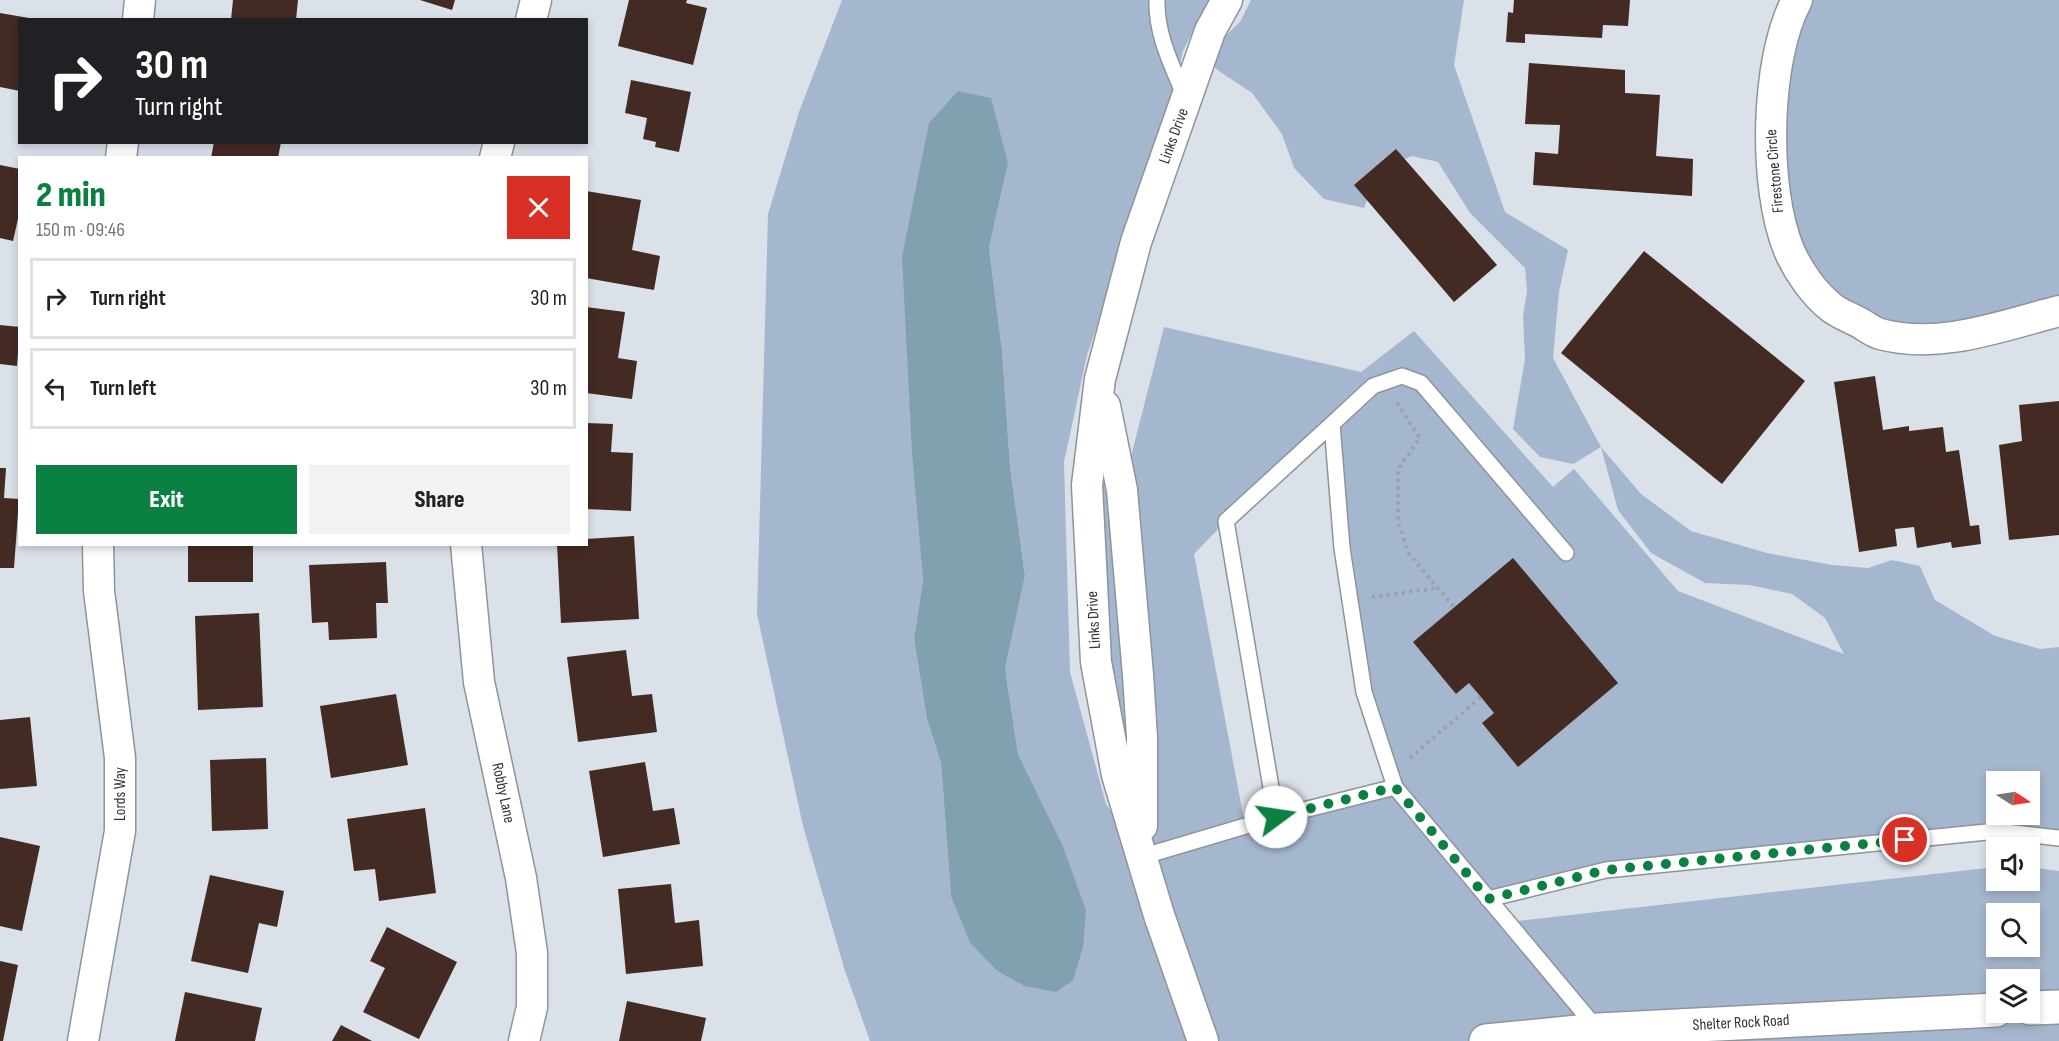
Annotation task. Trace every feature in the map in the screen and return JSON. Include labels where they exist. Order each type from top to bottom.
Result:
[{"type":"main road","points":[[2040,1008],[2059,1007]]},
{"type":"main road","name":"Shelter Rock Road","points":[[1486,1041],[1598,1030],[1986,1011]]},
{"type":"street","points":[[138,18],[140,0]]},
{"type":"street","points":[[532,18],[536,0]]},
{"type":"street","name":"Links Drive","points":[[1203,1041],[1159,915],[1117,775],[1096,662],[1088,485],[1100,379],[1136,242],[1210,32],[1227,0]]},
{"type":"street","name":"Firestone Circle","points":[[1797,0],[1783,34],[1770,111],[1775,208],[1789,250],[1805,280],[1832,308],[1878,333],[1907,339],[1943,339],[1972,334],[2059,311]]},
{"type":"street","name":"Links Drive","points":[[1100,379],[1122,490],[1138,675],[1142,737],[1141,856]]},
{"type":"street","name":"Lords Way","points":[[83,1041],[120,831],[120,758],[99,591],[98,546]]},
{"type":"street","name":"Robby Lane","points":[[466,546],[479,682],[521,878],[532,953],[532,1007],[524,1041]]},
{"type":"lane","points":[[1157,0],[1157,14],[1164,48],[1186,99]]},
{"type":"lane","points":[[1276,817],[1226,521],[1373,386],[1402,376],[1421,383],[1566,553]]},
{"type":"lane","points":[[1332,424],[1342,548],[1364,693],[1393,780],[1488,899],[1598,1030]]},
{"type":"lane","points":[[1141,856],[1393,780]]},
{"type":"lane","points":[[1488,899],[1606,870],[1997,831],[2059,838]]},
{"type":"path","points":[[1402,376],[1397,405],[1420,438],[1398,469],[1398,522],[1408,554],[1454,607]]},
{"type":"path","points":[[1385,596],[1438,588]]},
{"type":"path","points":[[1393,780],[1481,697]]},
{"type":"shaded area","points":[[842,0],[1212,0],[1201,15],[1183,51],[1156,156],[1087,355],[1064,462],[1070,672],[1106,804],[1140,854],[1096,662],[1100,379],[1123,488],[1164,327],[1361,372],[1414,331],[1553,487],[1574,469],[1678,591],[1844,654],[1825,618],[1792,594],[1749,585],[1705,583],[1651,553],[1618,510],[1601,447],[1641,494],[1691,531],[1767,553],[1832,565],[1868,568],[1892,560],[1920,566],[1935,600],[1995,636],[2040,649],[2059,647],[2059,838],[1997,831],[1606,870],[1489,899],[1508,922],[1986,868],[1986,891],[2040,891],[2040,868],[2059,871],[2059,1041],[870,1041],[845,971],[803,826],[757,614],[768,214],[799,112]],"holes":[[[1008,163],[989,248],[1002,350],[1010,466],[1025,576],[1005,669],[1018,754],[1062,844],[1024,986],[997,971],[970,943],[951,897],[941,763],[927,719],[914,639],[923,580],[919,526]],[[1330,428],[1364,692],[1395,787],[1245,825],[1194,554],[1226,521]]]},
{"type":"shaded area","points":[[1251,0],[1464,0],[1454,65],[1505,212],[1568,250],[1559,292],[1553,358],[1601,447],[1573,464],[1540,457],[1513,429],[1525,359],[1523,316],[1527,291],[1525,268],[1470,213],[1438,162],[1412,156],[1379,170],[1364,208],[1324,199],[1294,168],[1282,134],[1252,93],[1212,65],[1216,45],[1240,22]]},
{"type":"shaded area","points":[[1797,0],[2059,0],[2059,311],[1943,339],[1832,308],[1775,208]]},
{"type":"shaded area","points":[[958,91],[991,98],[1008,163],[989,248],[1002,350],[1010,466],[1025,576],[1005,669],[1018,754],[1062,844],[1086,910],[1083,947],[1073,980],[1056,992],[1024,986],[997,971],[970,943],[951,897],[941,763],[927,719],[914,639],[923,580],[912,451],[902,257],[929,123]]},
{"type":"building","points":[[233,0],[298,0],[296,18],[231,18]]},
{"type":"building","points":[[420,0],[455,0],[452,10]]},
{"type":"building","points":[[629,0],[687,0],[686,3],[707,8],[693,65],[618,46]]},
{"type":"building","points":[[1514,0],[1630,0],[1628,26],[1603,25],[1602,38],[1525,34],[1525,43],[1506,42],[1508,12],[1513,13]]},
{"type":"building","points":[[0,13],[29,18],[18,18],[18,91],[0,87]]},
{"type":"building","points":[[1529,63],[1625,70],[1625,93],[1660,95],[1656,156],[1693,159],[1692,196],[1533,185],[1535,152],[1558,154],[1560,125],[1525,124]]},
{"type":"building","points":[[631,80],[691,92],[679,152],[655,147],[656,142],[643,139],[647,118],[625,113]]},
{"type":"building","points":[[214,144],[281,144],[278,156],[211,156]]},
{"type":"building","points":[[1396,149],[1497,265],[1454,302],[1354,185]]},
{"type":"building","points":[[0,165],[18,169],[18,219],[13,241],[0,238]]},
{"type":"building","points":[[588,191],[641,200],[632,250],[660,256],[654,290],[588,278]]},
{"type":"building","points":[[1644,251],[1805,381],[1722,484],[1561,353]]},
{"type":"building","points":[[588,307],[625,312],[618,358],[637,361],[632,399],[588,393]]},
{"type":"building","points":[[0,325],[18,327],[17,366],[0,364]]},
{"type":"building","points":[[1875,376],[1883,430],[1909,426],[1909,431],[1943,427],[1946,452],[1959,450],[1970,526],[1979,525],[1981,544],[1952,548],[1951,542],[1917,548],[1914,527],[1895,529],[1897,546],[1859,552],[1834,382]]},
{"type":"building","points":[[2059,401],[2059,535],[2009,540],[1999,445],[2022,441],[2019,405]]},
{"type":"building","points":[[588,423],[613,424],[611,452],[633,453],[631,511],[588,509]]},
{"type":"building","points":[[0,468],[6,468],[4,498],[18,499],[18,513],[14,568],[0,568]]},
{"type":"building","points":[[634,536],[639,619],[561,623],[557,546],[588,546],[588,539]]},
{"type":"building","points":[[188,546],[253,546],[253,582],[188,582]]},
{"type":"building","points":[[1513,558],[1618,683],[1518,767],[1482,723],[1494,713],[1481,697],[1469,683],[1456,694],[1413,642]]},
{"type":"building","points":[[386,562],[388,603],[376,603],[377,638],[329,640],[328,622],[312,623],[309,565]]},
{"type":"building","points":[[259,613],[263,707],[198,710],[195,616]]},
{"type":"building","points":[[626,650],[632,696],[652,694],[657,732],[578,742],[567,657]]},
{"type":"building","points":[[396,694],[408,765],[331,778],[320,706]]},
{"type":"building","points":[[30,717],[37,786],[0,789],[0,720]]},
{"type":"building","points":[[266,758],[268,829],[212,831],[210,760]]},
{"type":"building","points":[[645,762],[653,811],[674,808],[680,844],[603,857],[589,771]]},
{"type":"building","points":[[425,808],[436,893],[379,901],[375,869],[354,871],[347,819]]},
{"type":"building","points":[[0,837],[40,846],[22,931],[0,926]]},
{"type":"building","points":[[210,875],[284,891],[277,927],[259,923],[248,973],[191,961]]},
{"type":"building","points":[[671,884],[675,923],[699,920],[703,966],[626,974],[618,889]]},
{"type":"building","points":[[387,927],[457,962],[419,1039],[363,1012],[385,968],[370,961]]},
{"type":"building","points":[[0,961],[18,965],[3,1041],[0,1041]]},
{"type":"building","points":[[185,992],[262,1008],[255,1041],[175,1041]]},
{"type":"building","points":[[627,1001],[706,1018],[701,1041],[619,1041]]},
{"type":"building","points":[[341,1025],[372,1041],[332,1041]]},
{"type":"route","points":[[1276,817],[1395,787],[1488,899],[1606,870],[1905,840]]}]
